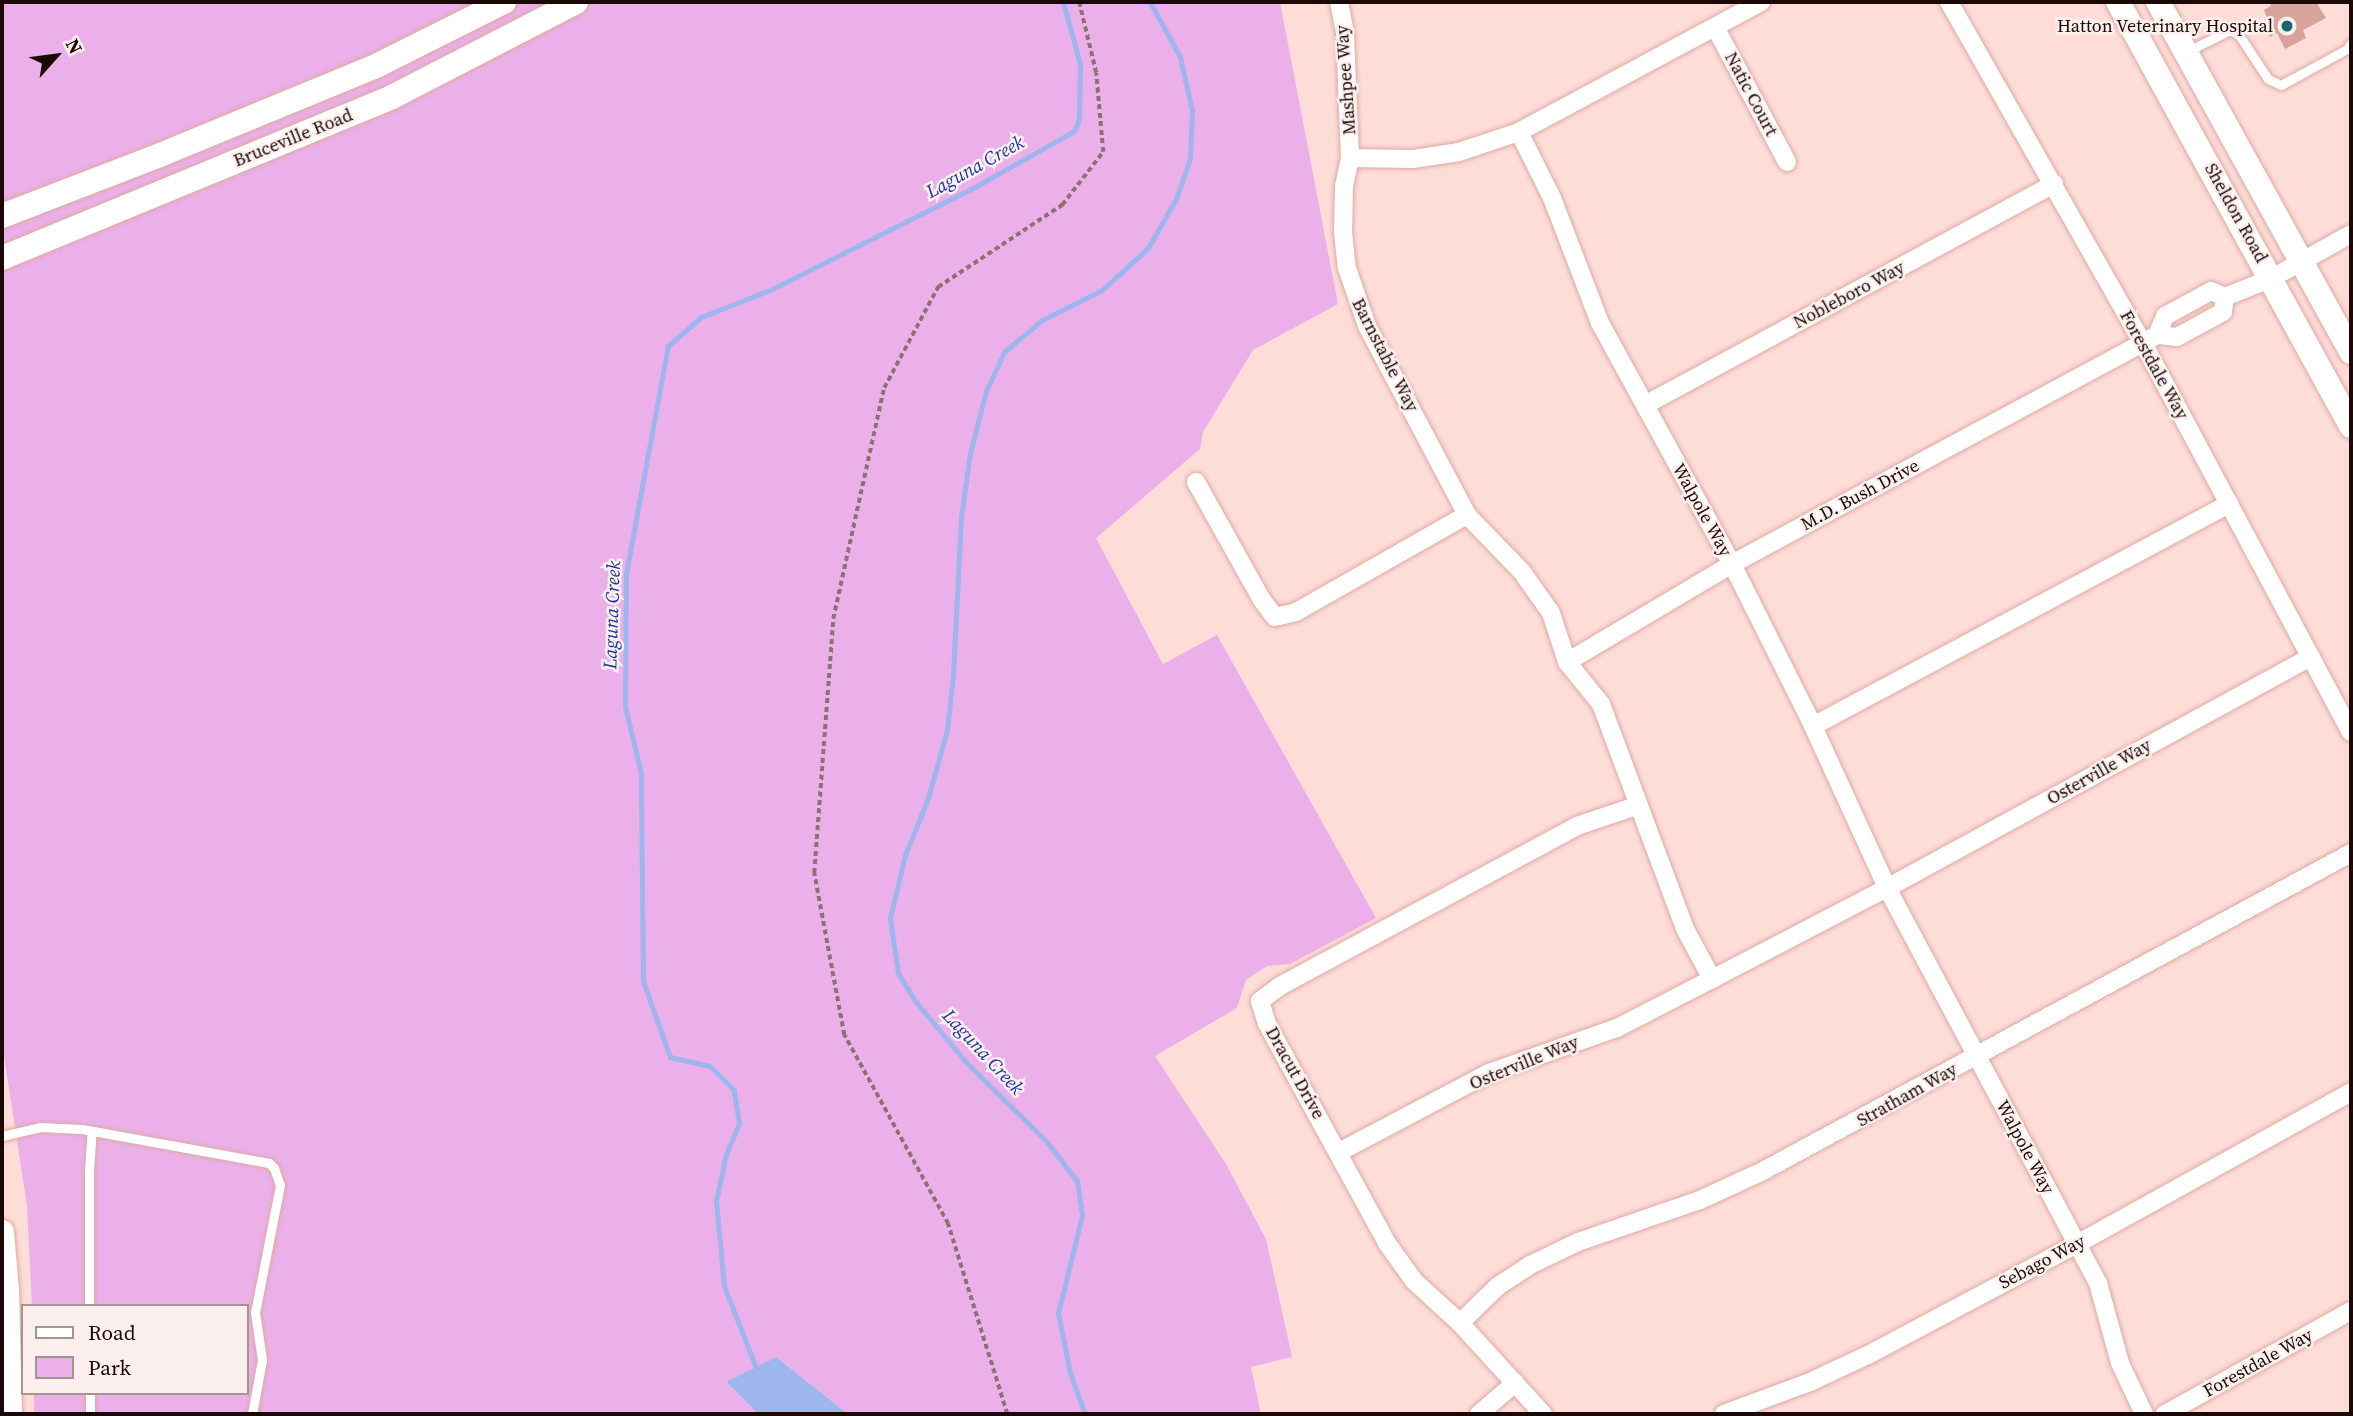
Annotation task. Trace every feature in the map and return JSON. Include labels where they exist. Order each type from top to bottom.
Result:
[{"type":"main road","name":"Bruceville Road","points":[[2,216],[160,155],[378,65],[504,2]]},
{"type":"main road","name":"Bruceville Road","points":[[2,258],[393,97],[576,2]]},
{"type":"main road","name":"Sheldon Road","points":[[2118,2],[2351,426]]},
{"type":"main road","name":"Sheldon Road","points":[[2158,2],[2351,352]]},
{"type":"main road","points":[[2,1232],[7,1290],[10,1414]]},
{"type":"street","name":"Mashpee Way","points":[[1339,2],[1345,34],[1350,158]]},
{"type":"street","points":[[1350,158],[1413,159],[1459,152],[1519,132],[1761,2]]},
{"type":"street","name":"Forestdale Way","points":[[1949,2],[2054,184],[2150,339],[2229,504],[2351,732]]},
{"type":"street","name":"Natic Court","points":[[1715,27],[1787,162]]},
{"type":"street","name":"Walpole Way","points":[[1519,132],[1556,207],[1600,323],[1732,564],[1813,726],[1887,888],[2098,1283],[2120,1363],[2144,1414]]},
{"type":"street","name":"Barnstable Way","points":[[1350,158],[1345,186],[1343,232],[1347,268],[1354,296],[1467,515],[1522,572],[1551,612],[1567,662]]},
{"type":"street","name":"Nobleboro Way","points":[[1645,405],[2054,184]]},
{"type":"street","name":"M.D. Bush Drive","points":[[1567,662],[1732,564],[2150,339],[2177,337],[2223,312],[2225,297],[2272,278],[2351,234]]},
{"type":"street","points":[[1196,482],[1262,600],[1275,617],[1296,612],[1467,515]]},
{"type":"street","points":[[1813,726],[2229,504]]},
{"type":"street","name":"Osterville Way","points":[[1887,888],[2311,657]]},
{"type":"street","points":[[1567,662],[1601,704],[1685,929],[1712,979],[1887,888]]},
{"type":"street","name":"Dracut Drive","points":[[1543,1414],[1460,1324],[1414,1281],[1387,1243],[1267,1024],[1260,1001],[1280,986],[1577,826],[1639,805]]},
{"type":"street","name":"Stratham Way","points":[[1460,1324],[1498,1286],[1530,1265],[1578,1242],[1700,1200],[1761,1172],[2351,853]]},
{"type":"street","name":"Osterville Way","points":[[1339,1152],[1489,1073],[1617,1028],[1712,979]]},
{"type":"street","name":"Sebago Way","points":[[1724,1414],[1810,1382],[1868,1355],[2077,1244],[2351,1091]]},
{"type":"street","name":"Forestdale Way","points":[[2165,1414],[2351,1311]]},
{"type":"street","points":[[1479,1414],[1515,1383]]},
{"type":"lane","points":[[2186,52],[2230,30],[2239,34],[2268,79],[2281,85],[2347,49],[2351,43]]},
{"type":"lane","points":[[2,1136],[40,1127],[92,1131],[269,1163],[278,1175],[279,1185],[255,1312],[262,1360],[252,1414]]},
{"type":"lane","points":[[89,1304],[89,1170],[92,1131]]},
{"type":"lane","points":[[90,1395],[90,1414]]},
{"type":"path","points":[[1007,1414],[948,1224],[844,1035],[814,873],[833,619],[884,388],[939,286],[1062,205],[1103,152],[1096,73],[1079,2]]},
{"type":"green space","points":[[2,2],[1280,2],[1338,304],[1253,350],[1203,432],[1200,449],[1096,538],[1163,664],[1217,635],[1376,918],[1290,964],[1267,966],[1246,980],[1237,1008],[1155,1056],[1226,1164],[1266,1239],[1292,1357],[1251,1367],[1261,1414],[848,1414],[776,1357],[726,1382],[758,1414],[34,1414],[34,1395],[248,1395],[248,1304],[32,1304],[27,1206],[2,1043]]},
{"type":"water","points":[[776,1357],[848,1414],[758,1414],[726,1382]]},
{"type":"building","name":"Hatton Veterinary Hospital","points":[[2269,2],[2316,2],[2326,18],[2303,30],[2306,38],[2285,49],[2277,33],[2270,37],[2262,21],[2267,18],[2264,10],[2271,6]]},
{"type":"waterway","name":"Laguna Creek","points":[[758,1373],[724,1286],[716,1201],[726,1154],[739,1123],[734,1090],[710,1066],[670,1057],[643,981],[641,773],[625,707],[626,574],[668,346],[701,317],[770,290],[973,188],[1074,131],[1079,120],[1080,64],[1063,2]]},
{"type":"waterway","name":"Laguna Creek","points":[[1085,1414],[1070,1373],[1058,1313],[1082,1215],[1077,1181],[1047,1142],[965,1061],[916,1002],[898,973],[890,918],[905,855],[928,798],[947,730],[953,675],[961,517],[970,453],[986,391],[1004,352],[1042,320],[1102,290],[1148,248],[1176,199],[1190,158],[1192,111],[1180,57],[1150,2]]},
{"type":"place","name":"Hatton Veterinary Hospital","points":[[2287,26]]}]
